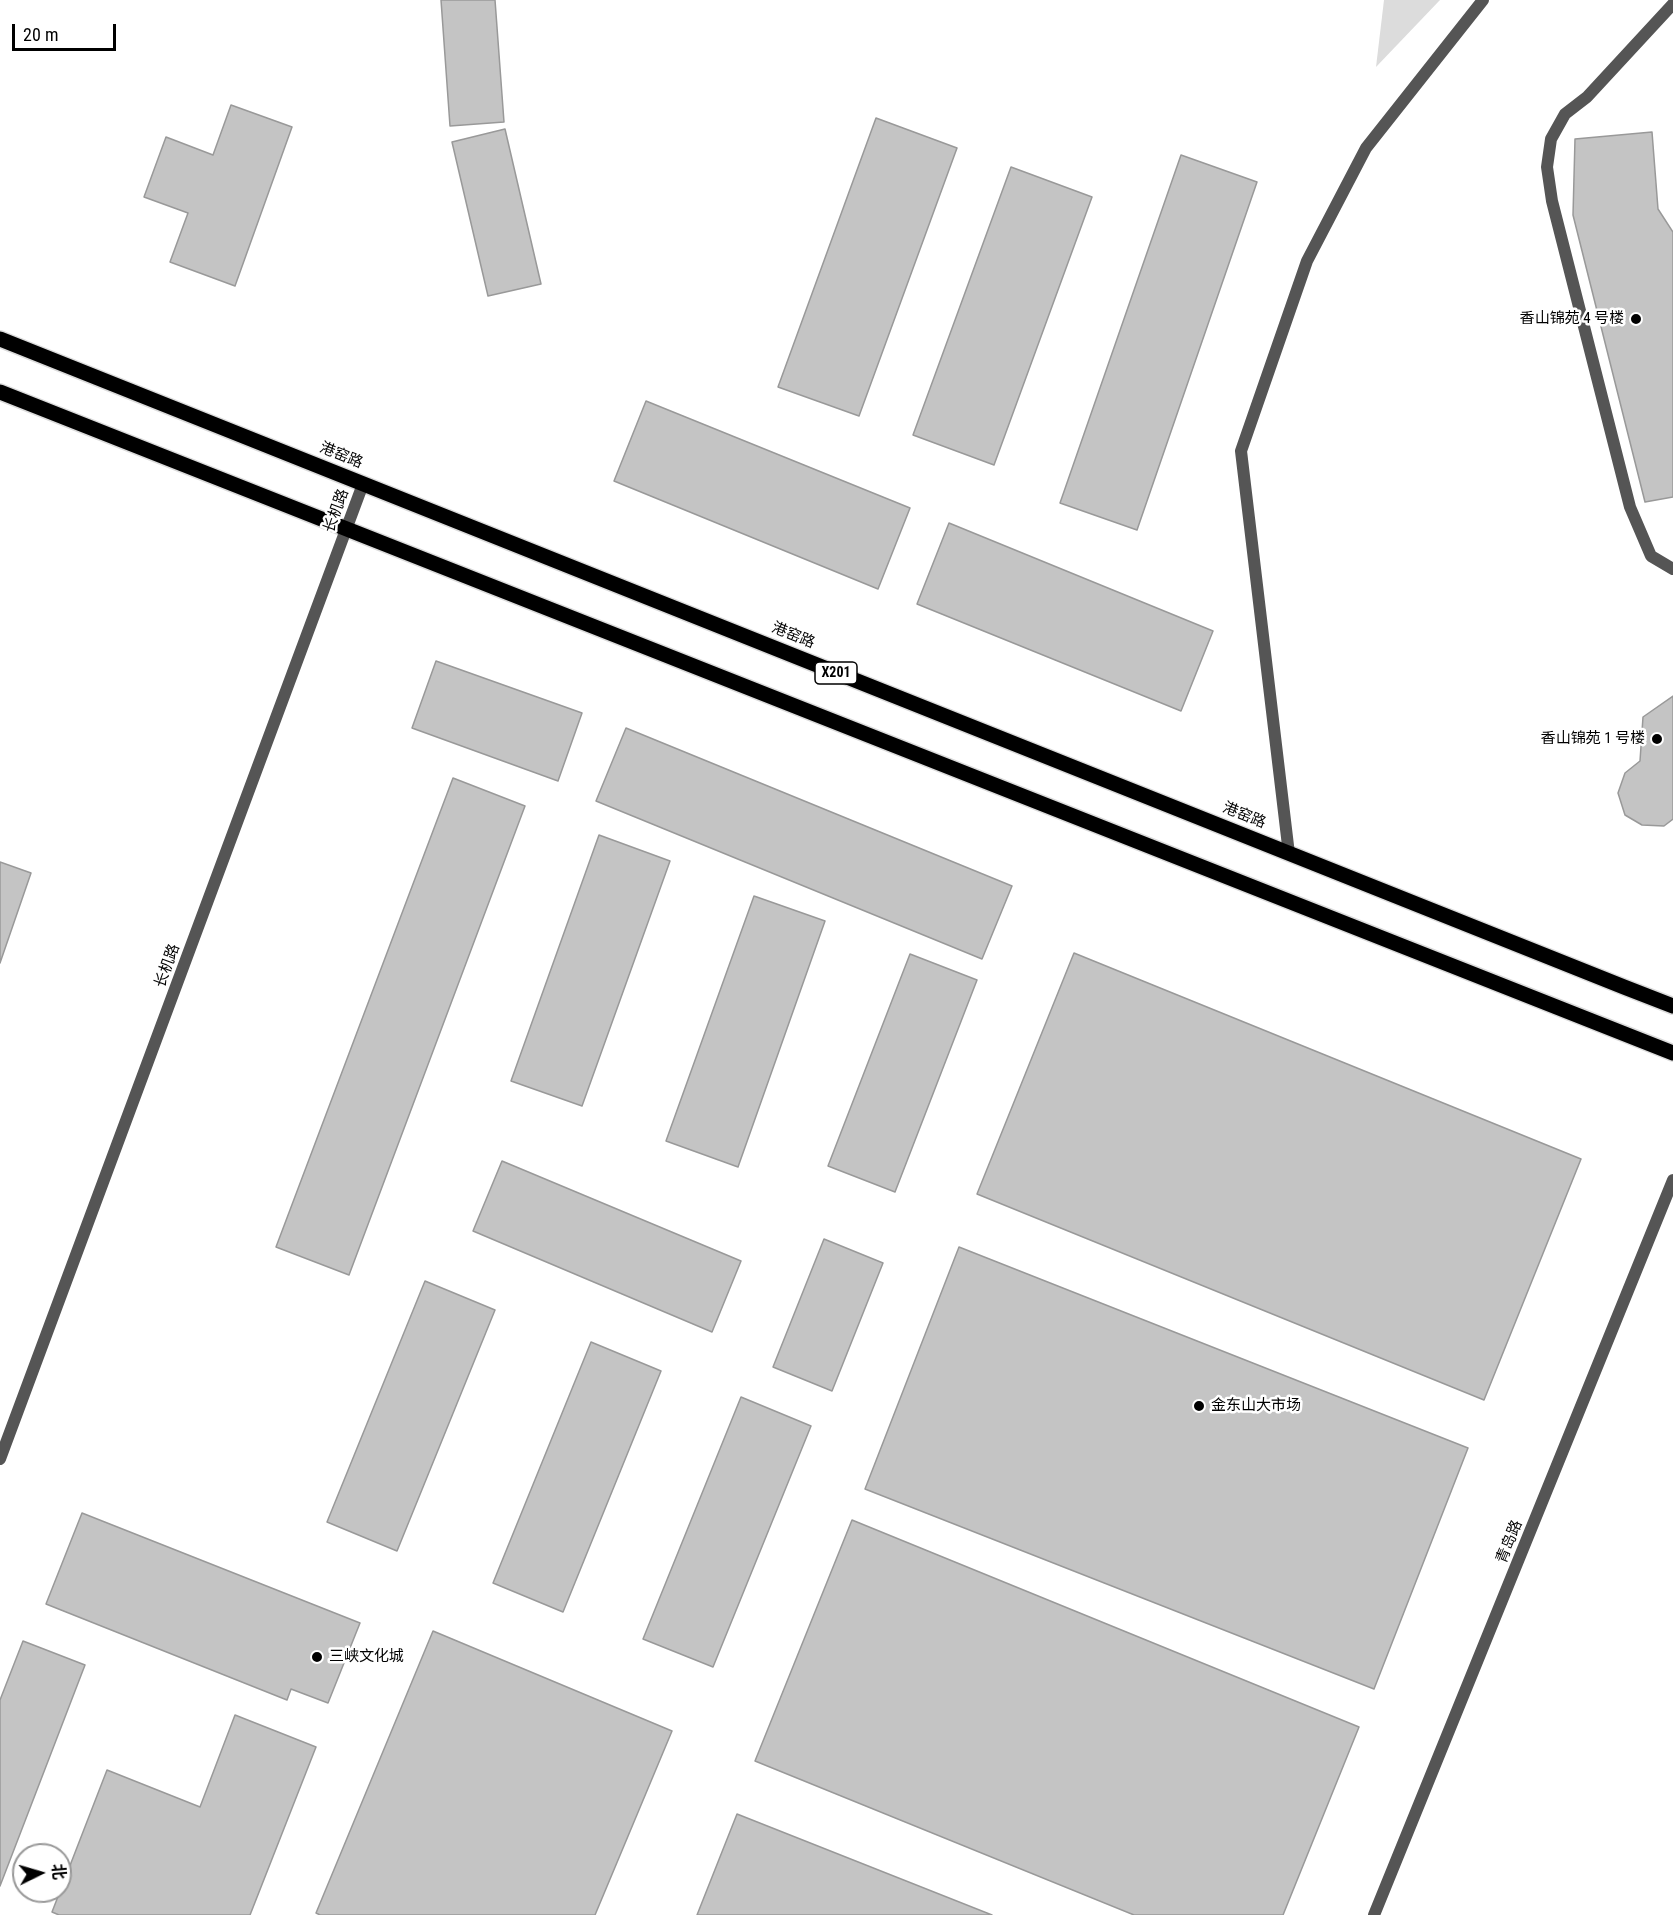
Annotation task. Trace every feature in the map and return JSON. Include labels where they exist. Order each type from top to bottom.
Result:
[{"type":"main road","name":"港窑路","points":[[0,339],[1673,1005]]},
{"type":"main road","points":[[0,392],[1673,1053]]},
{"type":"street","points":[[1289,854],[1241,451],[1306,261],[1366,148],[1483,0]]},
{"type":"street","points":[[1673,4],[1587,97],[1564,114],[1551,139],[1547,167],[1552,201],[1630,507],[1651,556],[1673,569]]},
{"type":"street","name":"长机路","points":[[0,1459],[363,484]]},
{"type":"street","name":"青岛路","points":[[1374,1915],[1673,1180]]},
{"type":"shaded area","points":[[1384,0],[1440,0],[1376,67]]},
{"type":"building","points":[[441,0],[495,0],[504,122],[450,126]]},
{"type":"building","points":[[231,105],[292,127],[235,286],[170,262],[188,213],[144,197],[166,137],[213,155]]},
{"type":"building","points":[[876,118],[957,148],[859,416],[778,387]]},
{"type":"building","points":[[505,129],[541,284],[488,296],[452,142]]},
{"type":"building","name":"香山锦苑 4 号楼","points":[[1652,132],[1658,209],[1673,232],[1673,497],[1645,502],[1573,215],[1575,139]]},
{"type":"building","points":[[1181,155],[1257,182],[1137,530],[1060,503]]},
{"type":"building","points":[[1011,167],[1092,197],[994,465],[913,435]]},
{"type":"building","points":[[646,401],[910,508],[878,589],[614,481]]},
{"type":"building","points":[[949,523],[1213,631],[1181,711],[917,604]]},
{"type":"building","points":[[436,661],[582,713],[558,781],[412,728]]},
{"type":"building","name":"香山锦苑 1 号楼","points":[[1673,696],[1673,819],[1664,826],[1642,825],[1625,815],[1618,793],[1625,773],[1640,761],[1643,717]]},
{"type":"building","points":[[626,728],[1012,886],[982,959],[596,801]]},
{"type":"building","points":[[453,778],[525,806],[349,1275],[276,1247]]},
{"type":"building","points":[[599,835],[670,861],[582,1106],[511,1081]]},
{"type":"building","points":[[0,862],[31,873],[0,963]]},
{"type":"building","points":[[754,896],[825,921],[738,1167],[666,1141]]},
{"type":"building","points":[[1074,953],[1581,1159],[1484,1400],[977,1194]]},
{"type":"building","points":[[910,954],[977,980],[895,1192],[828,1166]]},
{"type":"building","points":[[502,1161],[741,1261],[712,1332],[473,1231]]},
{"type":"building","points":[[824,1239],[883,1263],[832,1391],[773,1367]]},
{"type":"building","points":[[959,1247],[1468,1448],[1374,1689],[865,1489]]},
{"type":"building","points":[[425,1281],[495,1310],[397,1551],[327,1522]]},
{"type":"building","points":[[591,1342],[661,1371],[563,1612],[493,1583]]},
{"type":"building","points":[[741,1397],[811,1426],[713,1667],[643,1639]]},
{"type":"building","points":[[82,1513],[360,1623],[328,1703],[291,1689],[287,1700],[46,1604]]},
{"type":"building","points":[[852,1520],[1359,1727],[1283,1915],[1134,1915],[755,1761]]},
{"type":"building","points":[[433,1631],[672,1731],[595,1915],[320,1915],[316,1913]]},
{"type":"building","points":[[23,1641],[85,1665],[17,1843],[12,1843],[12,1855],[0,1886],[0,1700]]},
{"type":"building","points":[[235,1715],[316,1747],[250,1915],[59,1915],[52,1912],[55,1903],[72,1903],[72,1860],[107,1770],[200,1807]]},
{"type":"building","points":[[737,1814],[992,1915],[697,1915]]},
{"type":"place","name":"香山锦苑 4 号楼","points":[[1636,319]]},
{"type":"place","name":"香山锦苑 1 号楼","points":[[1657,739]]},
{"type":"place","name":"金东山大市场","points":[[1199,1406]]},
{"type":"place","name":"三峡文化城","points":[[317,1657]]}]
